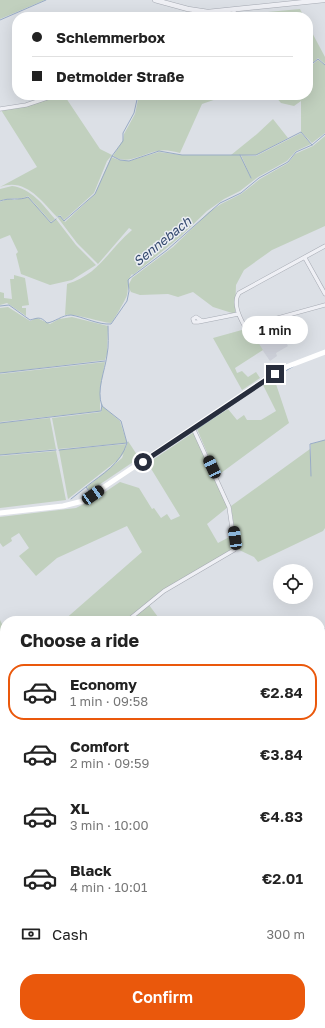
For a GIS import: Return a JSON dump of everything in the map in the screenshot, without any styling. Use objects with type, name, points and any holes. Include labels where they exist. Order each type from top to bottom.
[{"type":"main road","points":[[0,513],[63,506],[83,501],[264,380],[296,363],[325,352]]},
{"type":"street","points":[[155,0],[197,11],[234,10],[324,0]]},
{"type":"street","points":[[0,109],[26,105],[41,100]]},
{"type":"street","points":[[325,246],[239,293],[237,300],[238,314],[245,327],[325,305]]},
{"type":"street","points":[[304,258],[325,294]]},
{"type":"street","points":[[202,321],[238,314]]},
{"type":"street","points":[[133,616],[161,593],[196,574],[235,548],[229,507],[193,428]]},
{"type":"shaded area","points":[[274,321],[288,346],[276,353],[277,356],[270,361],[257,342],[269,338],[261,325]]},
{"type":"green space","points":[[0,0],[45,0],[17,12],[12,12],[12,14],[0,19]]},
{"type":"green space","points":[[300,9],[302,12],[268,12]]},
{"type":"green space","points":[[313,34],[325,57],[325,64],[318,58],[313,62]]},
{"type":"green space","points":[[318,60],[325,65],[325,133],[312,143],[301,132],[301,101],[294,106],[281,103],[278,100],[313,100],[313,64]]},
{"type":"green space","points":[[45,100],[67,100],[100,149],[112,155],[107,161],[94,193],[64,220],[60,215],[57,217],[39,198],[25,188],[17,185],[0,187],[37,167],[1,110],[28,106]]},
{"type":"green space","points":[[138,100],[214,100],[202,104],[180,153],[169,150],[160,150],[136,158],[124,160],[119,159],[113,156],[123,140],[124,134],[135,114]]},
{"type":"green space","points":[[273,119],[288,138],[256,155],[231,155],[257,134]]},
{"type":"green space","points":[[301,133],[311,144],[296,151],[287,161],[258,177],[240,191],[224,199],[207,211],[180,237],[133,275],[132,274],[128,282],[128,292],[126,297],[111,323],[75,315],[65,315],[67,284],[78,280],[96,268],[132,230],[129,228],[98,264],[77,243],[58,218],[60,216],[65,222],[95,194],[111,157],[129,161],[159,152],[182,155],[240,155],[251,178],[241,155],[256,156]]},
{"type":"green space","points":[[325,136],[325,226],[272,250],[244,270],[236,285],[235,313],[213,307],[193,292],[178,297],[168,294],[140,295],[131,292],[128,286],[132,278],[173,247],[209,212],[241,194],[260,179],[288,163],[295,154],[313,146]]},
{"type":"green space","points":[[12,186],[19,187],[31,194],[42,203],[55,219],[51,222],[28,196],[0,201],[0,189]]},
{"type":"green space","points":[[28,197],[51,223],[56,219],[76,245],[96,265],[72,280],[50,285],[21,274],[16,254],[18,252],[10,235],[0,239],[0,202],[9,198],[14,200]]},
{"type":"green space","points":[[14,275],[25,278],[29,305],[22,306],[22,308],[26,308],[26,316],[7,303],[0,305],[0,292],[4,293],[4,298],[12,299],[10,279],[14,279]]},
{"type":"green space","points":[[8,307],[30,321],[37,318],[50,324],[59,319],[72,317],[108,326],[107,354],[105,360],[0,373],[0,308]]},
{"type":"green space","points":[[249,328],[263,350],[235,368],[237,373],[242,371],[248,377],[256,372],[260,378],[242,390],[213,338]]},
{"type":"green space","points":[[105,362],[100,389],[100,411],[0,422],[0,374]]},
{"type":"green space","points":[[274,378],[289,423],[217,476],[197,429],[228,409],[237,420],[244,415],[247,420],[261,420],[276,411],[263,385]]},
{"type":"green space","points":[[102,406],[120,421],[127,443],[58,449],[52,418],[101,412]]},
{"type":"green space","points":[[50,418],[56,449],[0,455],[0,423]]},
{"type":"green space","points":[[194,432],[228,507],[207,524],[218,543],[233,535],[232,550],[165,589],[131,616],[69,616],[142,552],[127,526],[57,558],[36,576],[19,556],[29,548],[19,533],[11,538],[12,541],[3,547],[0,543],[0,517],[76,508],[96,498],[120,482],[139,488],[152,509],[154,508],[161,518],[167,514],[171,520],[180,516],[150,467],[154,459]]},
{"type":"green space","points":[[325,440],[325,528],[323,531],[258,562],[254,557],[237,549],[231,506],[310,449],[311,476],[311,444]]},
{"type":"green space","points":[[128,441],[139,458],[90,491],[87,487],[122,458]]},
{"type":"green space","points":[[126,444],[124,453],[118,460],[68,499],[59,450]]},
{"type":"green space","points":[[56,451],[66,500],[0,508],[0,456]]},
{"type":"green space","points":[[149,605],[157,616],[135,616]]},
{"type":"waterway","points":[[18,12],[46,0]]},
{"type":"waterway","points":[[0,20],[12,15]]},
{"type":"waterway","points":[[313,63],[318,59],[325,65]]},
{"type":"waterway","points":[[137,100],[134,113],[123,133],[123,141],[112,156],[120,160],[129,161],[159,151],[182,155],[256,155],[301,132],[312,145]]},
{"type":"waterway","name":"Sennebach","points":[[0,306],[9,305],[30,320],[39,318],[43,319],[47,323],[71,315],[101,323],[111,324],[127,301],[129,291],[128,280],[130,278],[167,250],[220,203],[241,193],[259,178],[288,162],[296,152],[312,145],[325,134]]},
{"type":"waterway","points":[[240,155],[251,178]]},
{"type":"waterway","points":[[58,217],[60,216],[64,221],[95,194],[112,156]]},
{"type":"waterway","points":[[0,201],[28,197],[51,223],[56,219]]},
{"type":"waterway","points":[[59,450],[127,443],[121,421],[102,406],[100,400],[100,387],[108,348],[108,326]]},
{"type":"waterway","points":[[0,373],[105,361]]},
{"type":"waterway","points":[[197,429],[263,384],[294,366]]},
{"type":"waterway","points":[[0,423],[101,411],[102,405]]},
{"type":"waterway","points":[[163,451],[192,432]]},
{"type":"waterway","points":[[311,476],[310,444],[325,440]]},
{"type":"waterway","points":[[89,491],[86,487],[116,463],[127,443]]},
{"type":"waterway","points":[[0,455],[56,450]]},
{"type":"waterway","points":[[71,499],[86,487]]},
{"type":"route","points":[[143,462],[275,374]]}]
